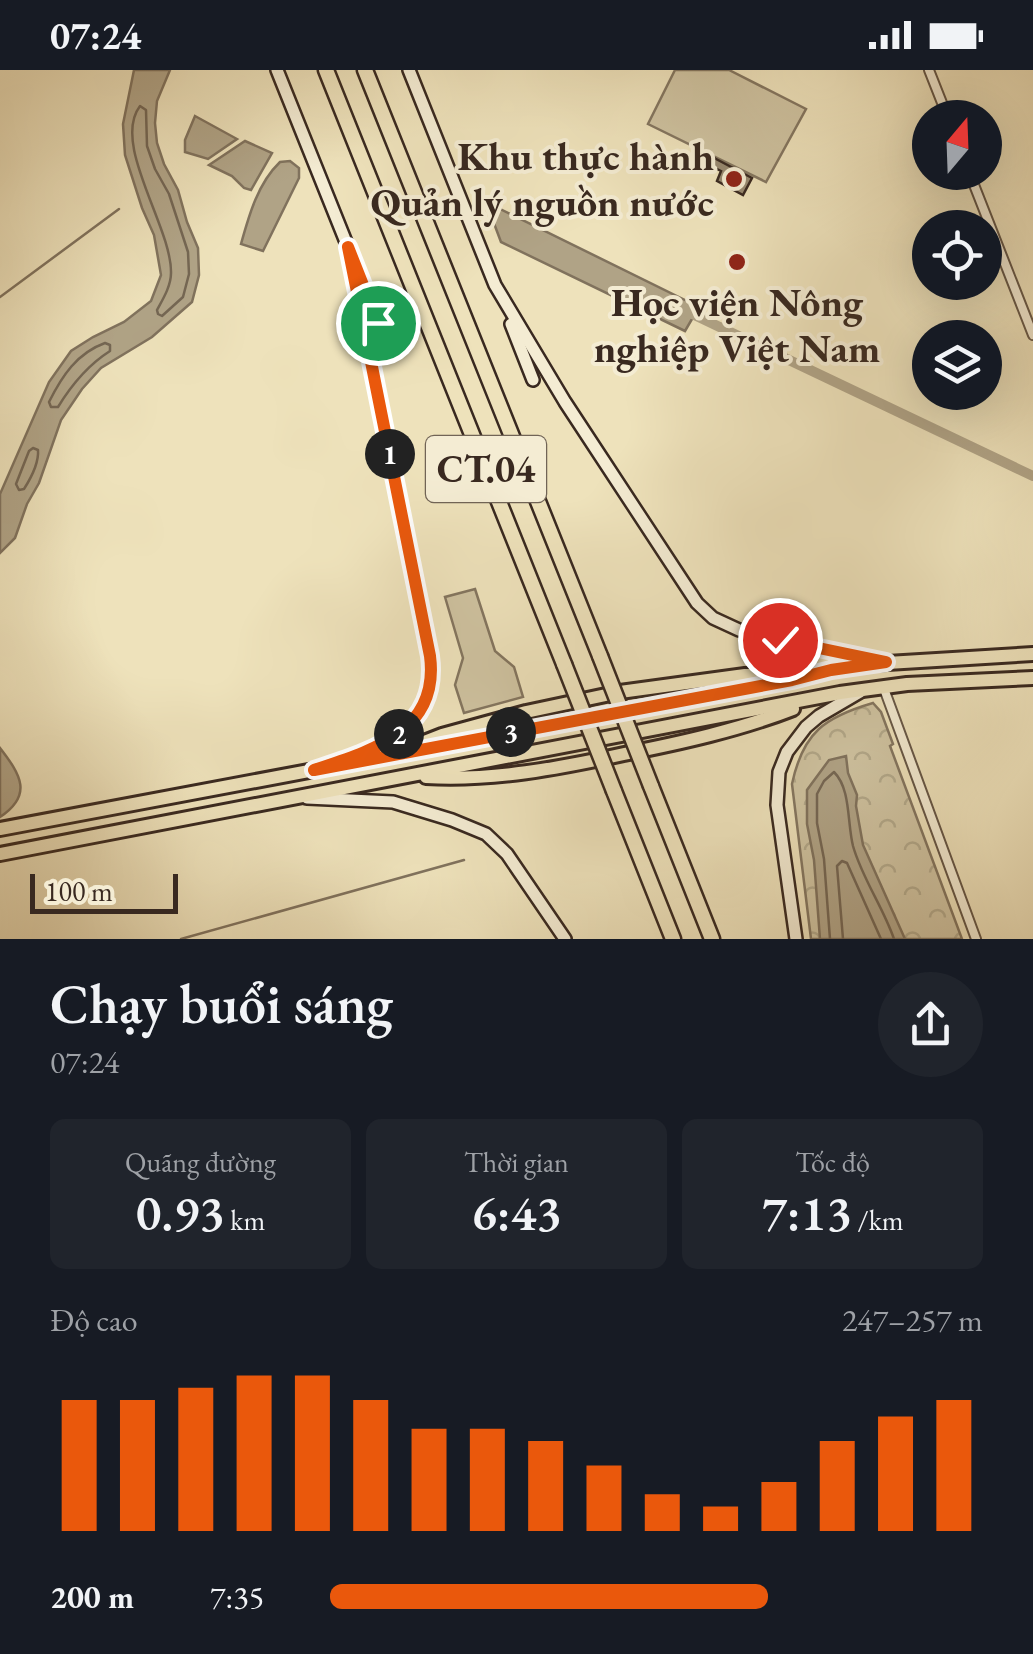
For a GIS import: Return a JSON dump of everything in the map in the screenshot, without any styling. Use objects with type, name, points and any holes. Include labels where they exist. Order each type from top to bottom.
[{"type":"highway","name":"CT.04","points":[[326,70],[673,939]]},
{"type":"highway","name":"CT.04","points":[[364,70],[712,939]]},
{"type":"main road","points":[[277,70],[378,323]]},
{"type":"main road","points":[[409,70],[534,380]]},
{"type":"main road","points":[[314,770],[362,754],[402,732],[424,704],[431,672],[348,247]]},
{"type":"main road","points":[[495,284],[565,402],[702,609],[739,630],[886,662]]},
{"type":"main road","points":[[0,830],[406,752],[442,735],[586,698],[720,676],[777,675],[792,680],[886,662],[1033,654]]},
{"type":"main road","points":[[0,854],[409,776],[452,778],[513,773],[591,761],[740,726],[789,711],[814,698],[867,688],[1033,678]]},
{"type":"main road","points":[[796,939],[777,805],[780,772],[787,752],[806,727],[867,688]]},
{"type":"main road","points":[[197,792],[202,815]]},
{"type":"main road","points":[[293,798],[393,802],[478,830],[502,847],[565,939]]},
{"type":"street","points":[[929,70],[941,100]]},
{"type":"street","points":[[976,190],[1033,336]]},
{"type":"street","points":[[883,686],[976,939]]},
{"type":"green space","points":[[675,70],[729,70],[806,109],[766,182],[648,124]]},
{"type":"green space","points":[[475,589],[495,651],[514,667],[523,697],[464,713],[455,685],[463,658],[445,597]]},
{"type":"green space","points":[[873,703],[881,712],[962,939],[811,939],[792,784],[803,751],[819,729],[842,714]]},
{"type":"water","points":[[134,70],[170,70],[157,101],[155,123],[164,164],[178,190],[198,248],[199,275],[192,302],[152,337],[101,368],[82,389],[61,420],[15,538],[0,553],[0,494],[49,382],[71,351],[124,322],[151,301],[161,275],[154,235],[125,155],[123,124]]},
{"type":"water","points":[[195,116],[237,139],[208,159],[185,152],[185,140]]},
{"type":"water","points":[[245,141],[272,153],[251,190],[209,165]]},
{"type":"water","points":[[290,161],[299,168],[299,178],[263,251],[241,244],[260,190],[280,162]]},
{"type":"water","points":[[486,202],[699,307],[685,331],[501,242]]},
{"type":"water","points":[[0,748],[18,776],[20,793],[0,817]]},
{"type":"water","points":[[846,756],[857,795],[863,845],[905,939],[820,939],[807,790],[829,760]]},
{"type":"building","name":"Khu thực hành Quản lý nguồn nước","points":[[699,150],[752,178],[743,195],[717,181],[721,171],[695,158]]},
{"type":"waterway","points":[[0,297],[119,209]]},
{"type":"waterway","points":[[686,311],[1033,476]]},
{"type":"waterway","points":[[181,939],[464,860]]},
{"type":"place","name":"Khu thực hành Quản lý nguồn nước","points":[[734,179]]},
{"type":"place","name":"Học viện Nông nghiệp Việt Nam","points":[[737,262]]},
{"type":"route","points":[[378,323],[348,247],[430,656],[430,680],[424,704],[402,732],[362,754],[314,770],[886,662],[780,640]]}]
